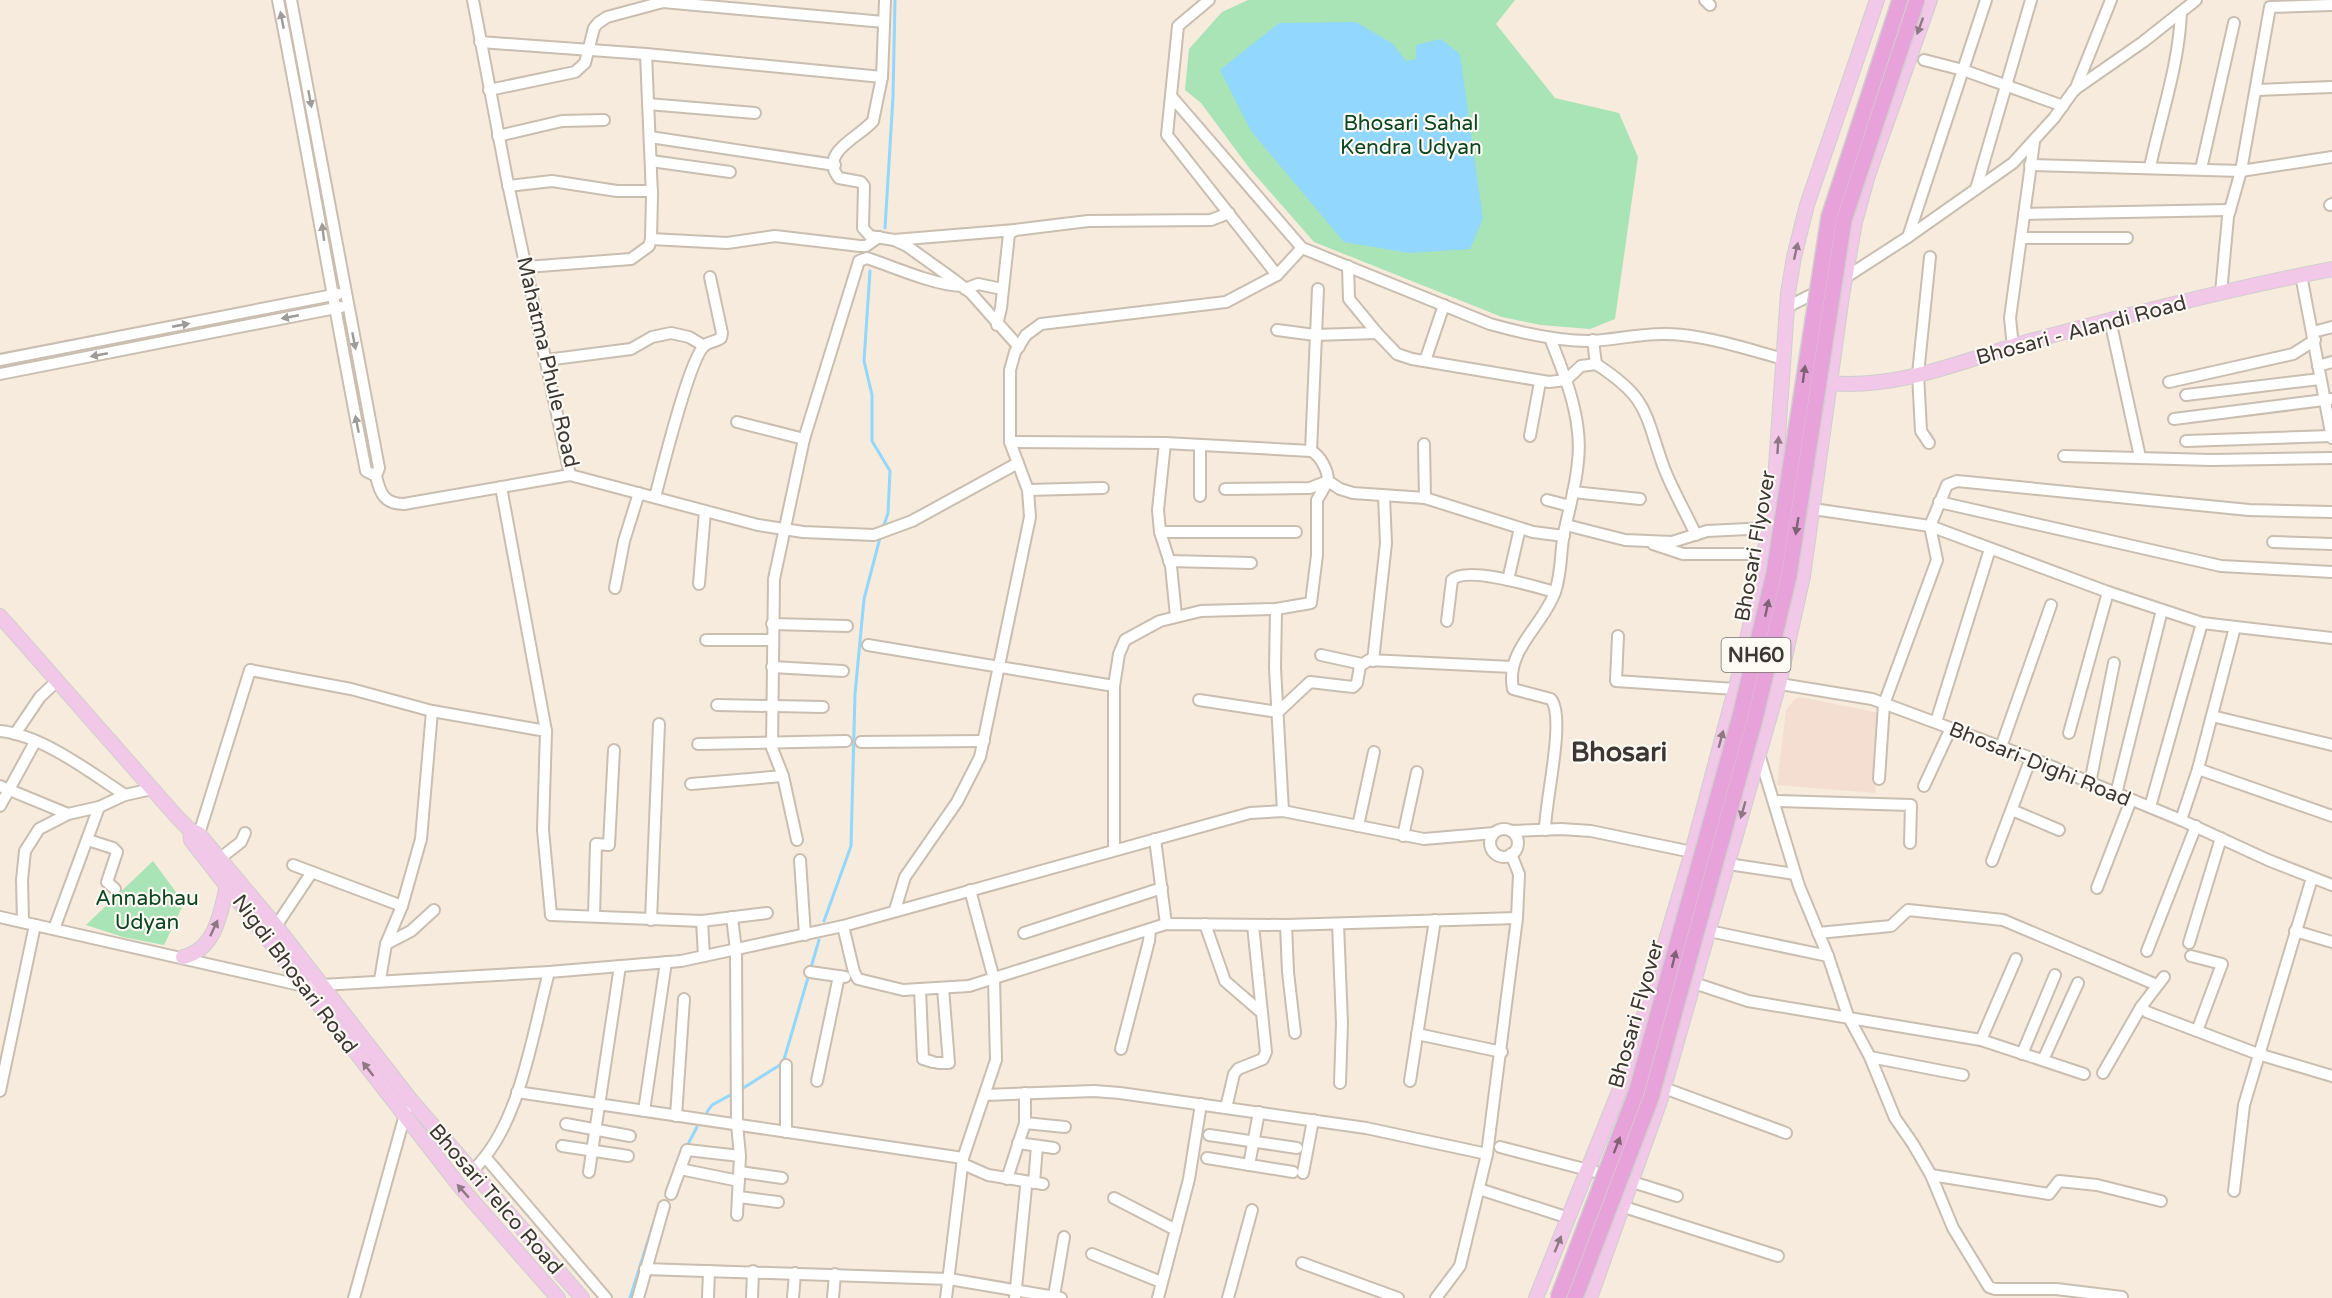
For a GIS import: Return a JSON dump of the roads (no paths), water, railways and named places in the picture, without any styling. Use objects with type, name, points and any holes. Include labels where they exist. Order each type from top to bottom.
[{"type":"highway","name":"Bhosari Flyover","points":[[1558,1298],[1640,1083],[1740,716],[1774,573],[1829,217],[1842,168],[1900,0]]},
{"type":"highway","name":"Bhosari Flyover","points":[[1575,1298],[1651,1098],[1755,719],[1789,576],[1844,220],[1917,0]]},
{"type":"main road","points":[[1536,1298],[1628,1069],[1692,852],[1737,682],[1764,554],[1775,480],[1787,307],[1794,257],[1807,205],[1877,0]]},
{"type":"main road","points":[[1590,1298],[1624,1207],[1664,1088],[1779,684],[1806,554],[1855,222],[1868,175],[1930,0]]},
{"type":"main road","points":[[1864,38],[1911,53]]},
{"type":"main road","name":"Bhosari - Alandi Road","points":[[1830,384],[1870,385],[1918,374],[2110,320],[2332,269]]},
{"type":"main road","name":"Nigdi Bhosari Road","points":[[0,616],[215,862],[276,926],[410,1100]]},
{"type":"main road","name":"Nigdi Bhosari Road","points":[[215,862],[227,885],[404,1116]]},
{"type":"main road","points":[[183,957],[199,952],[211,936],[221,913],[227,885]]},
{"type":"main road","name":"Bhosari Telco Road","points":[[410,1100],[582,1298]]},
{"type":"main road","name":"Bhosari Telco Road","points":[[404,1116],[458,1185],[558,1298]]},
{"type":"street","points":[[278,0],[321,217],[334,309],[366,471],[376,476]]},
{"type":"street","points":[[291,0],[380,468],[376,476],[380,493],[394,504],[570,475]]},
{"type":"street","name":"Mahatma Phule Road","points":[[472,0],[508,186],[570,475],[783,529],[874,535],[893,529],[1017,463]]},
{"type":"street","points":[[885,0],[882,77],[873,121],[841,145],[835,165],[839,178],[861,182],[864,186],[863,228],[870,236],[894,240],[1015,230],[1088,221],[1211,220],[1229,213]]},
{"type":"street","points":[[1209,0],[1178,26],[1167,135],[1277,274]]},
{"type":"street","points":[[1908,237],[1986,0]]},
{"type":"street","points":[[1976,189],[2031,0]]},
{"type":"street","points":[[1787,307],[1845,278],[2013,163],[2063,106],[2074,90],[2111,0]]},
{"type":"street","points":[[2074,90],[2143,42],[2196,0]]},
{"type":"street","points":[[489,90],[575,72],[585,63],[594,28],[607,17],[663,1],[884,22]]},
{"type":"street","points":[[2221,293],[2222,264],[2230,210],[2241,171],[2257,90],[2270,7],[2332,5]]},
{"type":"street","points":[[2150,166],[2174,72],[2180,40],[2181,12]]},
{"type":"street","points":[[2201,169],[2234,23]]},
{"type":"street","points":[[286,42],[299,39]]},
{"type":"street","points":[[480,42],[587,48],[882,77]]},
{"type":"street","points":[[526,267],[631,259],[642,253],[651,239],[652,191],[646,54]]},
{"type":"street","points":[[1924,60],[1963,70],[2063,106]]},
{"type":"street","points":[[2257,90],[2332,87]]},
{"type":"street","points":[[1171,96],[1302,248],[1490,324],[1550,338],[1593,340],[1641,334],[1670,334],[1724,343],[1784,359]]},
{"type":"street","points":[[648,104],[755,114]]},
{"type":"street","points":[[498,136],[562,121],[604,120]]},
{"type":"street","points":[[650,137],[835,165]]},
{"type":"street","points":[[2013,346],[2010,318],[2034,140]]},
{"type":"street","points":[[2030,165],[2150,166],[2241,171],[2332,157]]},
{"type":"street","points":[[651,161],[730,172]]},
{"type":"street","points":[[508,186],[552,181],[617,191],[652,191]]},
{"type":"street","points":[[2024,214],[2230,210]]},
{"type":"street","points":[[997,325],[1009,234],[1015,230]]},
{"type":"street","points":[[651,239],[727,243],[775,236],[866,246],[879,237]]},
{"type":"street","points":[[2021,238],[2127,238]]},
{"type":"street","points":[[894,240],[963,287],[1019,346]]},
{"type":"street","points":[[895,910],[904,877],[945,821],[972,777],[984,741],[1030,517],[1028,490],[1010,442],[1010,370],[1019,346],[1026,335],[1041,324],[1226,302],[1277,274],[1302,248]]},
{"type":"street","points":[[1929,443],[1921,431],[1918,374],[1930,256]]},
{"type":"street","points":[[797,840],[783,776],[772,742],[774,579],[804,439],[859,261],[867,258],[921,275],[935,283],[963,287],[978,284],[1002,289]]},
{"type":"street","points":[[1348,266],[1349,299],[1397,354],[1540,382],[1566,380],[1581,366],[1596,364],[1633,392],[1644,407],[1664,469],[1696,535]]},
{"type":"street","points":[[2186,441],[2332,437],[2327,400],[2320,379],[2314,336],[2301,275]]},
{"type":"street","points":[[655,497],[687,385],[704,346],[719,341],[722,333],[710,276]]},
{"type":"street","points":[[1311,451],[1318,289]]},
{"type":"street","points":[[0,360],[345,293]]},
{"type":"street","points":[[1425,361],[1444,305]]},
{"type":"street","points":[[0,374],[348,306]]},
{"type":"street","points":[[2110,320],[2140,457]]},
{"type":"street","points":[[2169,382],[2293,354],[2314,336],[2332,327]]},
{"type":"street","points":[[1277,330],[1315,335],[1377,333]]},
{"type":"street","points":[[546,360],[631,349],[652,337],[671,333],[689,336],[704,346]]},
{"type":"street","points":[[1545,830],[1545,809],[1555,745],[1557,712],[1551,699],[1516,692],[1513,689],[1512,667],[1519,649],[1545,613],[1555,592],[1573,492],[1579,442],[1566,380],[1550,338]]},
{"type":"street","points":[[1593,340],[1596,364]]},
{"type":"street","points":[[2319,366],[2332,362]]},
{"type":"street","points":[[2186,394],[2320,379]]},
{"type":"street","points":[[1530,436],[1540,382]]},
{"type":"street","points":[[2174,419],[2327,400]]},
{"type":"street","points":[[737,422],[804,439]]},
{"type":"street","points":[[1010,442],[1165,443],[1311,451],[1328,474],[1328,481],[1317,500],[1317,555],[1311,603],[1276,609],[1201,611],[1160,621],[1125,640],[1119,654],[1114,686],[1114,850]]},
{"type":"street","points":[[1165,443],[1158,510],[1160,532],[1169,561],[1176,616]]},
{"type":"street","points":[[1424,444],[1425,498]]},
{"type":"street","points":[[1200,445],[1200,496]]},
{"type":"street","points":[[2064,456],[2211,460],[2332,458]]},
{"type":"street","points":[[1226,489],[1310,488],[1328,481]]},
{"type":"street","points":[[1328,481],[1353,494],[1425,498],[1520,528],[1565,530],[1625,540],[1672,542],[1726,529],[1768,528]]},
{"type":"street","points":[[1879,779],[1884,704],[1937,560],[1930,526],[1947,485],[1957,481],[2249,510],[2332,512]]},
{"type":"street","points":[[501,487],[546,731],[543,830],[551,915],[702,921],[767,913]]},
{"type":"street","points":[[1028,490],[1103,488]]},
{"type":"street","points":[[1573,492],[1640,499]]},
{"type":"street","points":[[615,588],[624,541],[639,493]]},
{"type":"street","points":[[1374,661],[1386,543],[1384,496]]},
{"type":"street","points":[[1547,500],[1570,506]]},
{"type":"street","points":[[1939,502],[2221,566],[2332,572]]},
{"type":"street","points":[[1813,509],[1930,526],[2108,592],[2202,622],[2332,638]]},
{"type":"street","points":[[699,584],[705,511]]},
{"type":"street","points":[[1508,579],[1520,528]]},
{"type":"street","points":[[1160,532],[1296,532]]},
{"type":"street","points":[[1650,541],[1657,547],[1683,554],[1806,554]]},
{"type":"street","points":[[2273,542],[2332,544]]},
{"type":"street","points":[[1936,722],[1990,549]]},
{"type":"street","points":[[1169,561],[1251,563]]},
{"type":"street","points":[[1447,621],[1451,586],[1455,576],[1508,579],[1555,592]]},
{"type":"street","points":[[2069,733],[2108,592]]},
{"type":"street","points":[[2001,747],[2051,604]]},
{"type":"street","points":[[1276,609],[1283,811]]},
{"type":"street","points":[[2116,794],[2162,610]]},
{"type":"street","points":[[2150,807],[2202,622]]},
{"type":"street","points":[[772,624],[848,626]]},
{"type":"street","points":[[2181,820],[2198,769],[2235,627]]},
{"type":"street","name":"Bhosari-Dighi Road","points":[[1618,636],[1616,681],[1779,684],[1872,699],[2031,758],[2332,885]]},
{"type":"street","points":[[706,639],[772,640]]},
{"type":"street","points":[[868,645],[1114,686]]},
{"type":"street","points":[[1320,655],[1362,664],[1374,661],[1512,667]]},
{"type":"street","points":[[2090,783],[2114,663]]},
{"type":"street","points":[[1278,712],[1310,682],[1353,687],[1357,683],[1362,664]]},
{"type":"street","points":[[772,667],[843,671]]},
{"type":"street","points":[[193,835],[250,670],[351,689],[432,711],[546,731]]},
{"type":"street","points":[[15,734],[40,697],[57,681]]},
{"type":"street","points":[[1198,699],[1278,712]]},
{"type":"street","points":[[717,705],[823,707]]},
{"type":"street","points":[[380,980],[386,944],[402,906],[421,839],[432,711]]},
{"type":"street","points":[[2212,716],[2332,746]]},
{"type":"street","points":[[651,920],[659,724]]},
{"type":"street","points":[[1924,786],[1951,728]]},
{"type":"street","points":[[0,731],[35,742],[77,764],[125,795]]},
{"type":"street","points":[[698,744],[846,741]]},
{"type":"street","points":[[861,742],[984,741]]},
{"type":"street","points":[[0,806],[5,788],[35,742]]},
{"type":"street","points":[[594,916],[596,844],[609,845],[614,750]]},
{"type":"street","points":[[1358,826],[1374,752]]},
{"type":"street","points":[[1759,754],[1775,801],[1795,874],[1828,956],[1848,1016],[1870,1057],[1895,1118],[1931,1175],[1953,1228],[1989,1287],[1995,1290],[2056,1289],[2122,1297]]},
{"type":"street","points":[[1992,861],[2031,758]]},
{"type":"street","points":[[2198,769],[2332,816]]},
{"type":"street","points":[[1403,836],[1417,772]]},
{"type":"street","points":[[691,784],[783,776]]},
{"type":"street","points":[[5,788],[68,814]]},
{"type":"street","points":[[23,922],[22,880],[26,850],[39,829],[68,814],[99,807],[125,795],[152,789]]},
{"type":"street","points":[[2097,888],[2131,800]]},
{"type":"street","points":[[1775,801],[1911,805],[1910,843]]},
{"type":"street","points":[[54,929],[99,807]]},
{"type":"street","points":[[2012,810],[2059,830]]},
{"type":"street","points":[[0,917],[303,986],[549,972],[666,962],[704,956],[843,926],[1250,813],[1283,811],[1403,836],[1441,840],[1494,833],[1503,829],[1511,831],[1591,831],[1692,852],[1728,864],[1795,874]]},
{"type":"street","points":[[2147,951],[2196,826]]},
{"type":"street","points":[[1494,833],[1490,844],[1493,851],[1503,856],[1511,854],[1518,843],[1511,831]]},
{"type":"street","points":[[215,862],[241,842],[245,833]]},
{"type":"street","points":[[2189,943],[2221,838]]},
{"type":"street","points":[[1155,839],[1167,924]]},
{"type":"street","points":[[88,840],[113,848],[117,852],[107,882],[115,889]]},
{"type":"street","points":[[1436,1298],[1453,1280],[1460,1266],[1487,1154],[1502,1052],[1517,918],[1519,874],[1511,854]]},
{"type":"street","points":[[800,860],[805,935]]},
{"type":"street","points":[[293,864],[402,906]]},
{"type":"street","points":[[276,926],[312,872]]},
{"type":"street","points":[[2234,1191],[2244,1105],[2312,878]]},
{"type":"street","points":[[1024,933],[1162,888]]},
{"type":"street","points":[[946,1298],[963,1161],[996,1060],[994,979],[970,890]]},
{"type":"street","points":[[386,944],[411,931],[434,910]]},
{"type":"street","points":[[1818,933],[1891,926],[1908,910],[1992,917],[2160,981],[2141,1007],[2103,1073]]},
{"type":"street","points":[[732,917],[736,950],[739,1085],[737,1125],[740,1177],[737,1215]]},
{"type":"street","points":[[810,972],[858,979],[903,990],[943,988],[969,986],[994,979],[1167,924],[1286,925],[1517,918]]},
{"type":"street","points":[[1410,1081],[1435,920]]},
{"type":"street","points":[[702,921],[704,956]]},
{"type":"street","points":[[1205,924],[1225,981],[1262,1013]]},
{"type":"street","points":[[1338,924],[1342,1023],[1340,1083]]},
{"type":"street","points":[[0,1091],[35,925]]},
{"type":"street","points":[[1226,1108],[1234,1074],[1238,1069],[1263,1059],[1266,1052],[1253,925]]},
{"type":"street","points":[[1286,925],[1288,972],[1295,1034]]},
{"type":"street","points":[[843,926],[854,972],[858,979]]},
{"type":"street","points":[[1121,1049],[1149,941],[1149,929]]},
{"type":"street","points":[[1708,932],[1828,956]]},
{"type":"street","points":[[2295,932],[2332,942]]},
{"type":"street","points":[[2191,956],[2222,964],[2197,1031]]},
{"type":"street","points":[[1981,1040],[2016,959]]},
{"type":"street","points":[[644,1111],[666,962]]},
{"type":"street","points":[[589,1172],[620,966]]},
{"type":"street","points":[[471,1172],[486,1158],[517,1092],[549,972]]},
{"type":"street","points":[[2022,1054],[2055,975]]},
{"type":"street","points":[[817,1081],[839,976]]},
{"type":"street","points":[[1694,982],[1748,1001],[1981,1040],[2084,1074]]},
{"type":"street","points":[[2043,1060],[2078,983]]},
{"type":"street","points":[[920,989],[923,1059],[949,1063],[943,988]]},
{"type":"street","points":[[676,1116],[684,999]]},
{"type":"street","points":[[2141,1007],[2258,1054],[2332,1076]]},
{"type":"street","points":[[1417,1035],[1502,1052]]},
{"type":"street","points":[[1870,1057],[1962,1075]]},
{"type":"street","points":[[786,1065],[786,1132]]},
{"type":"street","points":[[1664,1088],[1786,1133]]},
{"type":"street","points":[[985,1095],[1094,1091],[1366,1128],[1487,1154]]},
{"type":"street","points":[[517,1092],[963,1161],[988,1175],[1034,1185]]},
{"type":"street","points":[[1007,1179],[1025,1123],[1025,1094]]},
{"type":"street","points":[[354,1298],[410,1100]]},
{"type":"street","points":[[1158,1298],[1189,1179],[1201,1104]]},
{"type":"street","points":[[1249,1165],[1259,1112]]},
{"type":"street","points":[[1207,1158],[1298,1172],[1313,1120]]},
{"type":"street","points":[[1025,1123],[1065,1127]]},
{"type":"street","points":[[566,1125],[630,1136]]},
{"type":"street","points":[[1209,1135],[1297,1148]]},
{"type":"street","points":[[1018,1143],[1054,1148]]},
{"type":"street","points":[[562,1146],[628,1156]]},
{"type":"street","points":[[1016,1294],[1034,1185],[1037,1146]]},
{"type":"street","points":[[1500,1147],[1632,1181],[1677,1196]]},
{"type":"street","points":[[671,1194],[687,1150],[740,1156]]},
{"type":"street","points":[[486,1158],[606,1298]]},
{"type":"street","points":[[680,1170],[740,1177],[782,1178]]},
{"type":"street","points":[[1931,1175],[2049,1194],[2060,1181],[2097,1185],[2161,1201]]},
{"type":"street","points":[[1479,1189],[1569,1218]]},
{"type":"street","points":[[739,1197],[778,1202]]},
{"type":"street","points":[[1114,1197],[1176,1230]]},
{"type":"street","points":[[638,1298],[664,1206]]},
{"type":"street","points":[[1624,1207],[1778,1256]]},
{"type":"street","points":[[1228,1298],[1252,1210]]},
{"type":"street","points":[[645,1269],[949,1279],[1016,1294],[1058,1297],[1064,1237]]},
{"type":"street","points":[[1092,1254],[1161,1282]]},
{"type":"street","points":[[1302,1263],[1398,1298]]},
{"type":"street","points":[[708,1298],[709,1270]]},
{"type":"street","points":[[752,1298],[753,1271]]},
{"type":"street","points":[[793,1298],[795,1273]]},
{"type":"street","points":[[834,1298],[835,1275]]},
{"type":"water","points":[[1356,22],[1393,44],[1406,61],[1416,59],[1416,45],[1441,39],[1460,54],[1483,219],[1470,249],[1409,253],[1344,242],[1251,131],[1220,70],[1279,23]]},
{"type":"waterway","points":[[885,228],[893,97],[895,0]]},
{"type":"waterway","points":[[870,271],[864,361],[872,395],[872,441],[890,471],[888,513],[883,528]]},
{"type":"waterway","points":[[824,921],[851,846],[855,694],[864,599],[881,534]]},
{"type":"waterway","points":[[740,1090],[783,1063],[819,940]]},
{"type":"waterway","points":[[707,1112],[712,1105],[734,1093]]},
{"type":"waterway","points":[[686,1148],[697,1127]]},
{"type":"waterway","points":[[630,1298],[653,1225]]},
{"type":"district","name":"Bhosari","points":[[1619,752]]},
{"type":"park label","name":"Bhosari Sahal Kendra Udyan","points":[[1411,135]]},
{"type":"park label","name":"Annabhau Udyan","points":[[147,910]]}]
